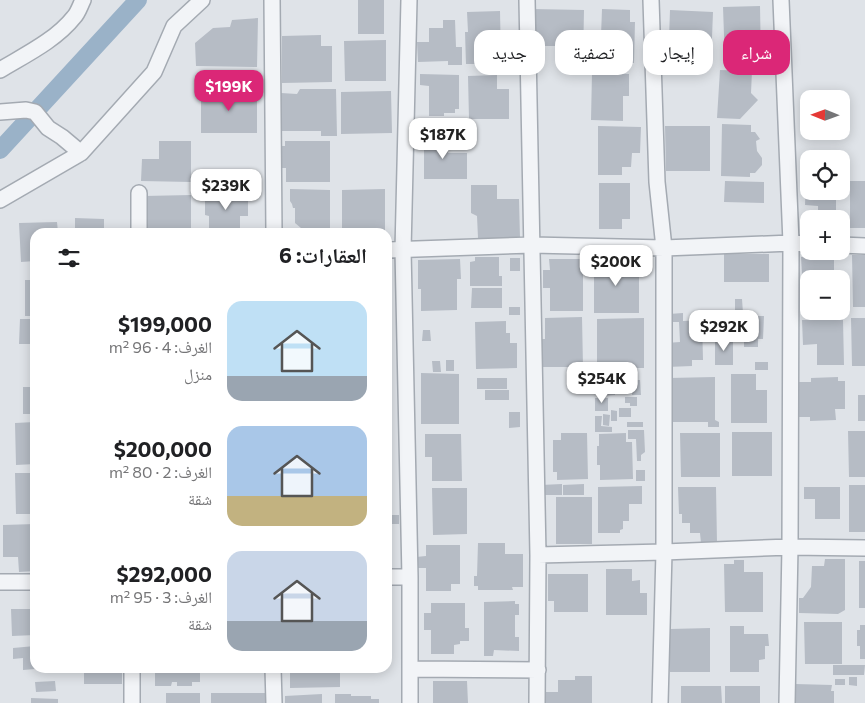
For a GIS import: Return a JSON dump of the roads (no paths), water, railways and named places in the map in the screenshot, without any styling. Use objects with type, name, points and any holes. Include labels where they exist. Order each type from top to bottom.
[{"type":"street","points":[[0,70],[60,32],[75,16],[83,0]]},
{"type":"street","points":[[0,200],[81,153],[154,72],[174,26],[202,0]]},
{"type":"street","points":[[272,0],[274,228]]},
{"type":"street","points":[[409,0],[403,250],[410,577],[410,703]]},
{"type":"street","points":[[527,0],[538,555],[537,703]]},
{"type":"street","points":[[651,0],[657,182],[664,248],[664,552],[660,703]]},
{"type":"street","points":[[781,0],[791,243],[790,547],[787,703]]},
{"type":"street","points":[[0,112],[26,110],[35,112],[48,128],[81,153]]},
{"type":"street","points":[[139,193],[139,228]]},
{"type":"street","points":[[392,250],[532,245],[664,248],[800,244]]},
{"type":"street","points":[[850,245],[865,246]]},
{"type":"street","points":[[538,555],[790,547],[865,548]]},
{"type":"street","points":[[392,577],[410,577]]},
{"type":"street","points":[[0,582],[30,582]]},
{"type":"street","points":[[410,669],[538,670]]},
{"type":"street","points":[[132,673],[132,703]]},
{"type":"street","points":[[273,673],[274,703]]},
{"type":"waterway","points":[[0,150],[138,0]]}]
